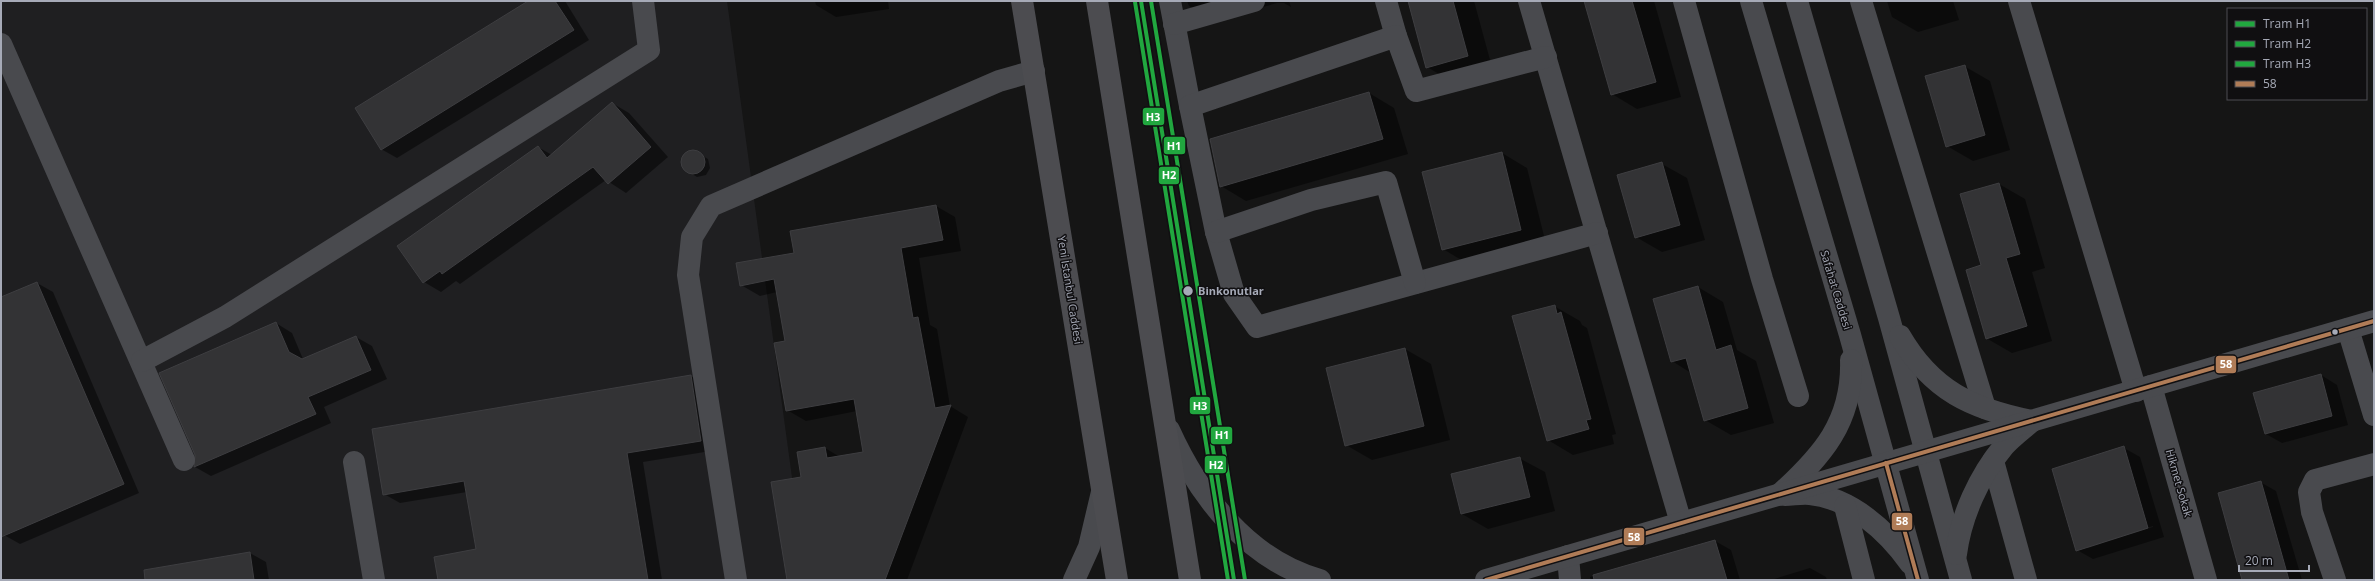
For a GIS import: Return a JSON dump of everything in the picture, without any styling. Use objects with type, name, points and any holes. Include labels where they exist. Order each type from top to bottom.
[{"type":"highway","name":"Yeni İstanbul Caddesi","points":[[1022,1],[1117,580]]},
{"type":"highway","points":[[1097,1],[1166,422],[1190,580]]},
{"type":"street","points":[[142,361],[225,317],[649,50],[643,1]]},
{"type":"street","points":[[1170,1],[1216,232],[1234,294],[1257,327],[1597,233]]},
{"type":"street","points":[[1174,24],[1254,1]]},
{"type":"street","points":[[1386,1],[1396,36],[1416,91],[1546,57]]},
{"type":"street","points":[[1529,1],[1681,523]]},
{"type":"street","points":[[1684,1],[1762,279],[1798,396]]},
{"type":"street","name":"Safahat Caddesi","points":[[1751,1],[1850,335],[1916,575]]},
{"type":"street","points":[[1797,1],[1889,318],[1958,570]]},
{"type":"street","points":[[1861,1],[1985,408]]},
{"type":"street","name":"Hikmet Sokak","points":[[2019,1],[2206,580]]},
{"type":"street","points":[[1190,106],[1396,36]]},
{"type":"street","points":[[1,44],[142,361],[184,460]]},
{"type":"street","points":[[736,580],[688,275],[692,237],[711,206],[999,80],[1034,71]]},
{"type":"street","points":[[1216,232],[1311,200],[1386,182],[1415,283]]},
{"type":"street","points":[[1889,318],[1909,352],[1941,386],[1985,408],[2032,421]]},
{"type":"street","points":[[1486,580],[2374,321]]},
{"type":"street","points":[[2348,329],[2374,415]]},
{"type":"street","points":[[1779,495],[1818,456],[1841,420],[1849,398],[1851,376],[1850,335]]},
{"type":"street","points":[[1958,570],[1959,532],[1966,513],[1993,461],[2005,445],[2032,421]]},
{"type":"street","points":[[1166,422],[1197,484],[1237,530],[1265,554],[1287,569],[1320,580]]},
{"type":"street","points":[[1993,461],[2026,580]]},
{"type":"street","points":[[354,462],[374,580]]},
{"type":"street","points":[[2335,580],[2312,512],[2309,492],[2315,480],[2374,464]]},
{"type":"street","points":[[1074,580],[1089,547],[1102,489]]},
{"type":"street","points":[[1779,495],[1810,494],[1845,506],[1865,517],[1897,546],[1916,575]]},
{"type":"street","points":[[1845,506],[1864,580]]},
{"type":"street","points":[[1568,556],[1570,580]]},
{"type":"shaded area","points":[[1,1],[727,1],[806,580],[1,580]]},
{"type":"building","points":[[528,1],[555,1],[574,30],[381,150],[355,108]]},
{"type":"building","points":[[1408,1],[1453,1],[1468,56],[1426,68]]},
{"type":"building","points":[[1584,1],[1632,1],[1656,82],[1611,95]]},
{"type":"building","points":[[1965,65],[1985,135],[1946,147],[1925,76]]},
{"type":"building","points":[[1369,92],[1383,139],[1220,187],[1210,139]]},
{"type":"building","points":[[612,102],[651,147],[608,184],[593,167],[442,274],[440,271],[423,283],[397,246],[538,146],[547,158]]},
{"type":"building","points":[[693,150],[702,153],[705,162],[702,171],[693,174],[684,171],[681,162],[684,153]]},
{"type":"building","points":[[1502,152],[1521,230],[1442,250],[1422,172]]},
{"type":"building","points":[[1662,162],[1680,225],[1635,238],[1617,175]]},
{"type":"building","points":[[1999,183],[2020,254],[2006,258],[2027,326],[1986,339],[1966,270],[1981,265],[1960,194]]},
{"type":"building","points":[[936,205],[943,240],[901,248],[913,318],[918,317],[935,408],[951,405],[885,580],[787,580],[771,482],[801,477],[797,452],[825,447],[827,458],[863,452],[854,399],[786,411],[774,343],[785,341],[774,279],[740,286],[736,263],[794,253],[790,231]]},
{"type":"building","points":[[37,282],[124,484],[1,537],[1,297]]},
{"type":"building","points":[[1698,286],[1716,350],[1731,345],[1748,408],[1704,421],[1686,358],[1671,362],[1653,299]]},
{"type":"building","points":[[1555,305],[1557,314],[1561,312],[1591,419],[1586,420],[1589,429],[1547,441],[1512,316]]},
{"type":"building","points":[[276,322],[289,352],[302,359],[356,336],[371,370],[308,397],[316,414],[194,467],[195,455],[159,373]]},
{"type":"building","points":[[1405,348],[1424,426],[1345,446],[1326,368]]},
{"type":"building","points":[[2321,374],[2332,416],[2265,434],[2253,393]]},
{"type":"building","points":[[691,375],[701,441],[627,453],[648,580],[438,580],[434,557],[476,549],[464,481],[383,495],[372,429]]},
{"type":"building","points":[[2124,446],[2148,528],[2076,551],[2052,469]]},
{"type":"building","points":[[1520,457],[1530,497],[1461,514],[1451,474]]},
{"type":"building","points":[[2261,481],[2289,580],[2242,580],[2218,493]]},
{"type":"building","points":[[1715,540],[1727,580],[1594,580],[1593,575]]},
{"type":"building","points":[[250,552],[254,580],[145,580],[144,570]]},
{"type":"tram line","name":"H2","points":[[1141,1],[1234,580]]},
{"type":"tram line","name":"H1","points":[[1151,1],[1245,580]]},
{"type":"tram line","name":"H3","points":[[1135,2],[1228,580]]},
{"type":"transit line","name":"58","points":[[1486,580],[2374,321]]},
{"type":"transit line","name":"58","points":[[1886,463],[1918,580]]},
{"type":"place","name":"Binkonutlar","points":[[1188,291]]}]
